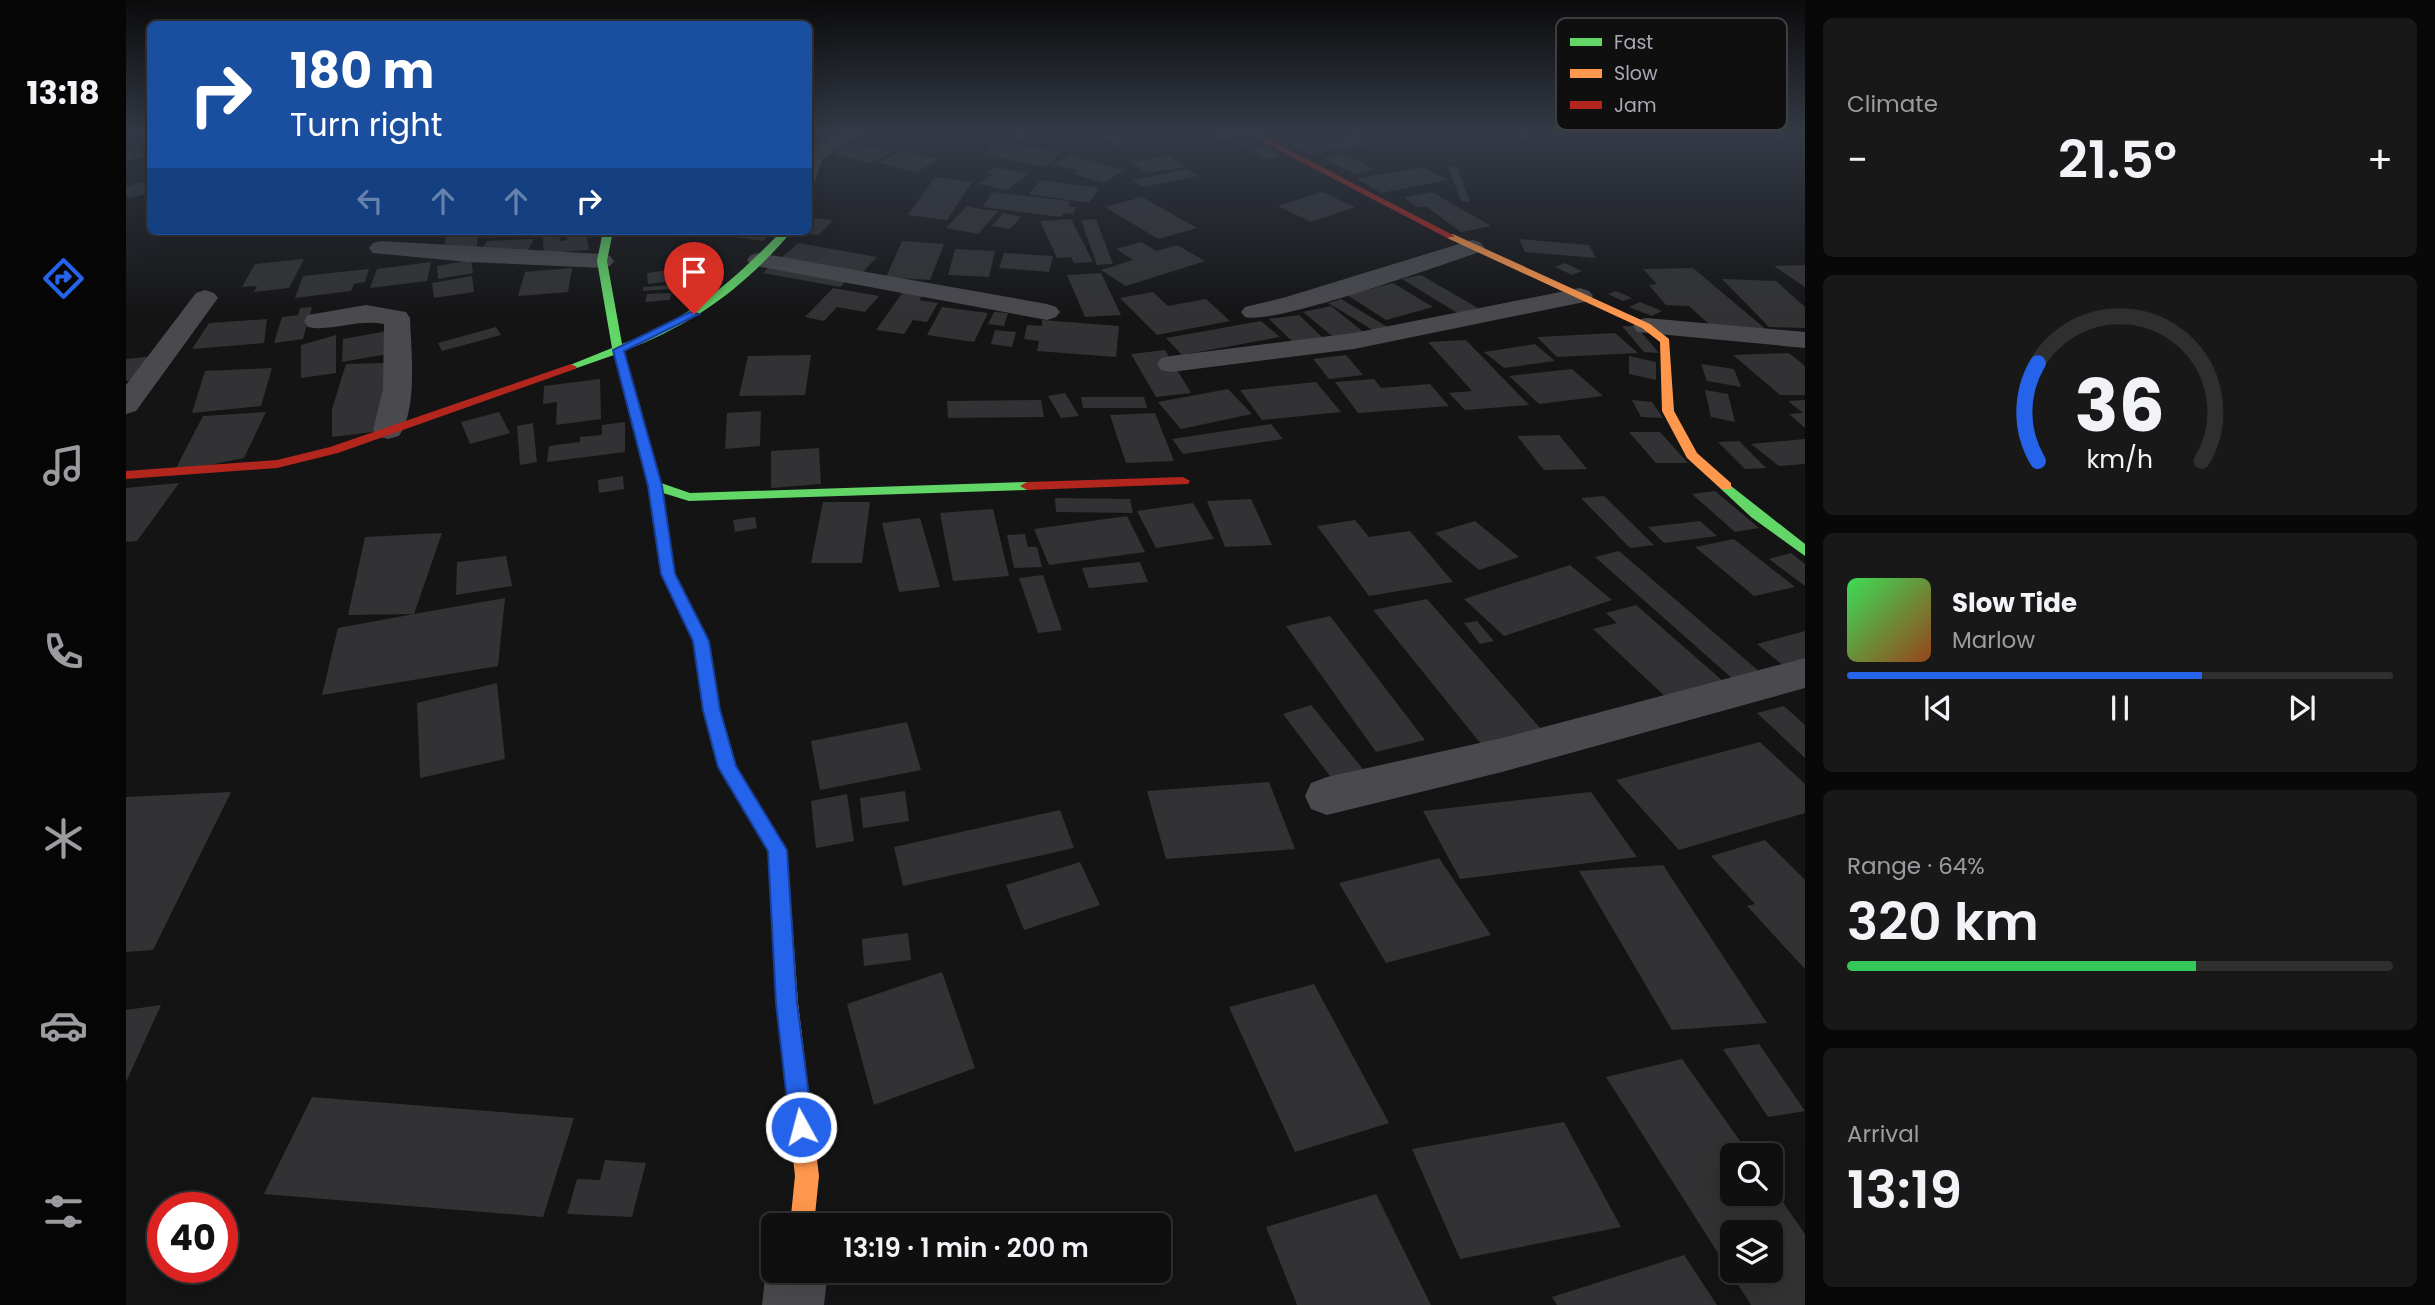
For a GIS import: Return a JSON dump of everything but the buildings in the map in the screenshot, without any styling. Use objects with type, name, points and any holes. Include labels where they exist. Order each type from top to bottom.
[{"type":"street","points":[[1369,194],[1472,247],[1646,326],[1665,341],[1668,411],[1692,455],[1756,514],[1805,551]]},
{"type":"street","points":[[607,235],[602,261],[618,350],[655,486],[668,574],[701,641],[711,710],[727,767],[778,850],[787,1003],[807,1176],[803,1213]]},
{"type":"street","points":[[126,475],[277,464],[334,450],[618,350],[694,314],[759,260],[783,235]]},
{"type":"street","points":[[1254,312],[1293,303],[1472,247]]},
{"type":"street","points":[[381,248],[602,261]]},
{"type":"street","points":[[759,260],[1047,312]]},
{"type":"street","points":[[1171,364],[1354,341],[1580,296]]},
{"type":"street","points":[[126,405],[205,298]]},
{"type":"street","points":[[317,321],[366,313],[397,318],[397,390],[388,430]]},
{"type":"street","points":[[1646,326],[1805,340]]},
{"type":"street","points":[[655,486],[690,498],[1183,481]]},
{"type":"street","points":[[1327,796],[1502,755],[1805,673]]},
{"type":"street","points":[[793,1305],[796,1283]]},
{"type":"traffic: fast","points":[[607,235],[602,261],[618,350],[655,486],[668,574],[701,641],[711,710],[727,767],[751,806]]},
{"type":"traffic: fast","points":[[571,367],[651,336],[695,314],[731,285],[783,235]]},
{"type":"traffic: fast","points":[[655,486],[689,497],[1027,486]]},
{"type":"traffic: fast","points":[[1726,486],[1756,514],[1805,551]]},
{"type":"traffic: slow","points":[[1450,236],[1646,326],[1665,341],[1668,411],[1692,455],[1726,486]]},
{"type":"traffic: slow","points":[[751,806],[778,850],[787,1003],[807,1176],[803,1213]]},
{"type":"traffic: jam","points":[[1368,194],[1450,236]]},
{"type":"traffic: jam","points":[[126,475],[277,464],[334,450],[571,367]]},
{"type":"traffic: jam","points":[[1027,486],[1183,481]]},
{"type":"route","points":[[694,314],[618,350],[655,486],[668,574],[701,641],[711,710],[727,767],[778,850],[787,1003],[801,1127]]}]
